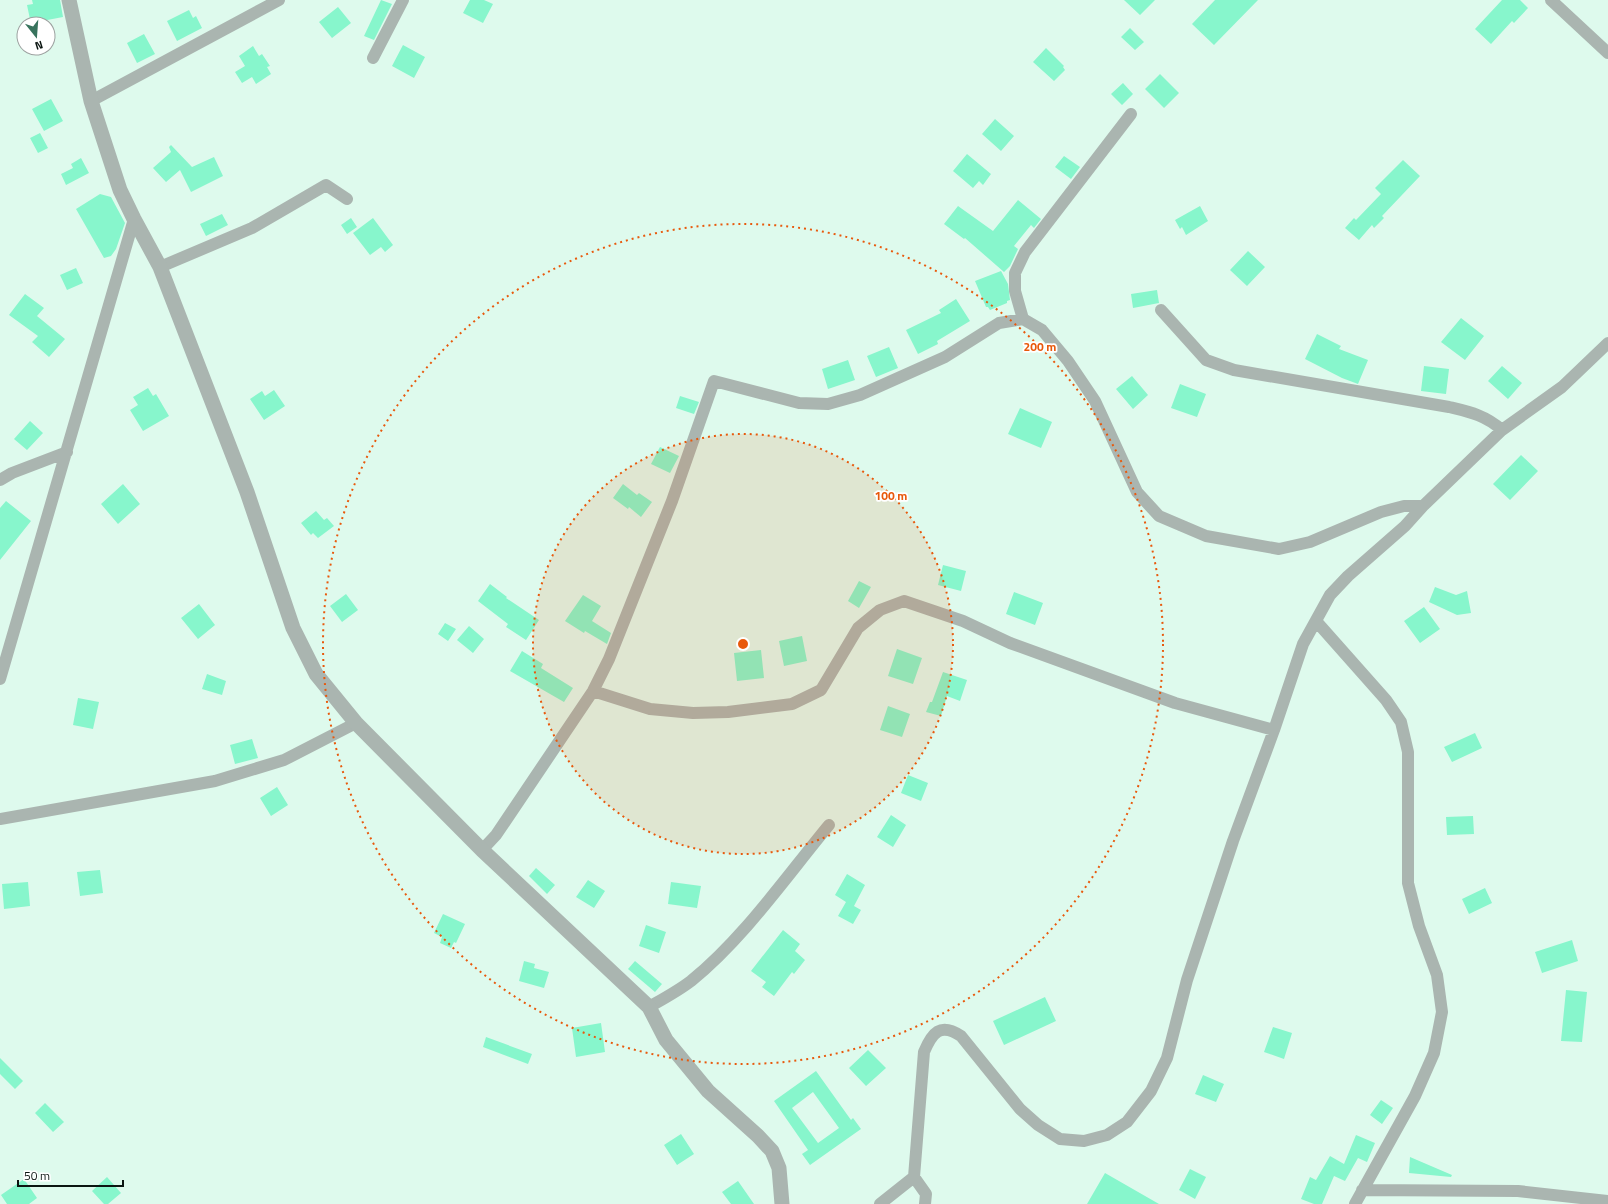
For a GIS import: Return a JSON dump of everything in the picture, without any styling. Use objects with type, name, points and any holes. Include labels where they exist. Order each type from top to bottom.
[{"type":"street","points":[[70,0],[92,101],[120,190],[160,267],[247,492],[293,628],[316,674],[356,723],[482,850],[649,1007],[666,1040],[708,1091],[758,1136],[772,1151],[779,1168],[782,1204]]},
{"type":"street","points":[[92,101],[279,0]]},
{"type":"street","points":[[373,58],[403,0]]},
{"type":"street","points":[[1550,0],[1608,52]]},
{"type":"street","points":[[1023,319],[1015,291],[1016,273],[1025,252],[1131,114]]},
{"type":"street","points":[[160,267],[252,228],[326,185],[347,199]]},
{"type":"street","points":[[0,679],[134,219]]},
{"type":"street","points":[[1161,310],[1206,360],[1234,370],[1449,407],[1479,414],[1492,421],[1502,430]]},
{"type":"street","points":[[482,850],[496,834],[593,691],[609,659],[672,501],[714,381],[799,403],[828,404],[860,395],[945,357],[999,323],[1023,319],[1042,330],[1068,362],[1095,401],[1136,492],[1159,516],[1206,536],[1279,548],[1310,542],[1381,512],[1404,506],[1423,506]]},
{"type":"street","points":[[925,1204],[926,1194],[914,1177],[924,1052],[930,1038],[937,1032],[944,1029],[952,1030],[961,1036],[1020,1109],[1038,1125],[1060,1139],[1084,1141],[1107,1134],[1127,1122],[1151,1091],[1167,1058],[1187,980],[1233,841],[1274,730],[1303,644],[1330,595],[1348,576],[1405,526],[1423,506],[1502,430],[1562,387],[1608,343]]},
{"type":"street","points":[[0,480],[12,473],[67,452]]},
{"type":"street","points":[[593,691],[650,709],[693,713],[728,712],[792,704],[821,690],[858,628],[880,610],[904,601],[963,621],[1010,643],[1175,703],[1274,730]]},
{"type":"street","points":[[1316,621],[1386,700],[1401,722],[1408,752],[1408,883],[1419,926],[1437,975],[1442,1012],[1434,1053],[1415,1096],[1355,1204]]},
{"type":"street","points":[[0,819],[215,782],[284,760],[356,723]]},
{"type":"street","points":[[649,1007],[689,982],[706,968],[746,927],[828,825]]},
{"type":"street","points":[[880,1204],[914,1177]]},
{"type":"street","points":[[1362,1190],[1518,1190],[1607,1202]]},
{"type":"building","points":[[32,0],[60,0],[63,17],[56,18],[56,16],[29,16],[27,5],[33,4]]},
{"type":"building","points":[[381,0],[392,4],[374,40],[364,36]]},
{"type":"building","points":[[470,0],[484,0],[493,4],[483,23],[463,13]]},
{"type":"building","points":[[1124,0],[1155,0],[1140,15]]},
{"type":"building","points":[[1215,0],[1258,0],[1214,45],[1192,24]]},
{"type":"building","points":[[1502,0],[1520,0],[1528,8],[1514,23],[1512,21],[1491,44],[1475,29]]},
{"type":"building","points":[[338,7],[351,23],[332,38],[319,22]]},
{"type":"building","points":[[189,10],[193,18],[196,16],[202,28],[177,41],[167,21]]},
{"type":"building","points":[[1130,28],[1144,42],[1135,50],[1121,37]]},
{"type":"building","points":[[144,34],[155,54],[137,63],[127,43]]},
{"type":"building","points":[[403,45],[425,57],[414,78],[392,66]]},
{"type":"building","points":[[253,46],[259,56],[262,54],[270,66],[267,67],[271,74],[256,84],[252,77],[242,83],[235,72],[245,66],[239,56]]},
{"type":"building","points":[[1046,48],[1064,66],[1063,67],[1065,70],[1054,81],[1033,62]]},
{"type":"building","points":[[1160,74],[1179,93],[1164,108],[1145,89]]},
{"type":"building","points":[[1123,83],[1133,94],[1122,105],[1111,94]]},
{"type":"building","points":[[51,99],[63,121],[44,131],[32,109]]},
{"type":"building","points":[[995,119],[1014,136],[1001,151],[982,134]]},
{"type":"building","points":[[40,133],[48,148],[38,153],[30,138]]},
{"type":"building","points":[[171,145],[192,167],[214,157],[223,176],[191,192],[180,170],[166,182],[153,168],[171,152],[169,147]]},
{"type":"building","points":[[967,154],[991,174],[983,185],[979,181],[973,188],[953,171]]},
{"type":"building","points":[[1064,156],[1080,167],[1071,179],[1055,167]]},
{"type":"building","points":[[81,158],[89,173],[66,185],[61,174],[73,168],[71,164]]},
{"type":"building","points":[[1403,160],[1420,176],[1382,216],[1384,218],[1374,228],[1372,225],[1359,240],[1345,228],[1354,218],[1356,220],[1381,194],[1375,188]]},
{"type":"building","points":[[100,194],[111,197],[125,223],[116,249],[111,256],[104,258],[76,209]]},
{"type":"building","points":[[1018,200],[1041,219],[1034,228],[1031,225],[1014,246],[1018,249],[1010,266],[1004,272],[965,238],[964,239],[944,224],[958,206],[993,231]]},
{"type":"building","points":[[1200,206],[1208,221],[1186,235],[1182,227],[1180,229],[1175,220]]},
{"type":"building","points":[[222,214],[228,225],[206,236],[200,224]]},
{"type":"building","points":[[351,218],[357,227],[347,234],[341,225]]},
{"type":"building","points":[[373,218],[393,245],[385,252],[381,247],[370,255],[353,233]]},
{"type":"building","points":[[1248,251],[1265,267],[1247,286],[1230,270]]},
{"type":"building","points":[[76,268],[83,283],[67,290],[60,275]]},
{"type":"building","points":[[1001,271],[1008,284],[1010,300],[1007,301],[1007,303],[990,310],[986,307],[975,281]]},
{"type":"building","points":[[1157,290],[1159,303],[1133,308],[1131,294]]},
{"type":"building","points":[[25,294],[44,308],[37,316],[65,339],[49,357],[32,342],[38,336],[9,315]]},
{"type":"building","points":[[956,299],[970,321],[937,341],[938,344],[918,354],[906,330],[941,313],[939,310]]},
{"type":"building","points":[[1461,318],[1484,336],[1465,360],[1441,342]]},
{"type":"building","points":[[1317,334],[1341,346],[1339,349],[1368,360],[1358,384],[1342,378],[1305,359]]},
{"type":"building","points":[[889,347],[898,368],[876,377],[867,356]]},
{"type":"building","points":[[848,360],[855,380],[828,389],[822,369]]},
{"type":"building","points":[[1424,366],[1449,369],[1446,394],[1421,391]]},
{"type":"building","points":[[1502,366],[1522,383],[1508,399],[1488,381]]},
{"type":"building","points":[[1132,376],[1148,395],[1133,409],[1116,389]]},
{"type":"building","points":[[1180,384],[1206,394],[1197,417],[1171,408]]},
{"type":"building","points":[[148,388],[153,396],[156,394],[169,416],[143,431],[130,410],[138,405],[133,397]]},
{"type":"building","points":[[274,390],[285,406],[264,420],[250,399],[262,391],[265,396]]},
{"type":"building","points":[[680,396],[699,402],[694,414],[676,408]]},
{"type":"building","points":[[1020,408],[1052,422],[1041,448],[1008,434]]},
{"type":"building","points":[[30,421],[43,433],[27,450],[14,439]]},
{"type":"building","points":[[660,447],[679,456],[670,473],[651,464]]},
{"type":"building","points":[[1521,455],[1538,471],[1510,500],[1493,484]]},
{"type":"building","points":[[123,484],[140,504],[118,524],[101,504]]},
{"type":"building","points":[[623,484],[637,495],[639,493],[652,502],[641,517],[629,507],[628,509],[613,498]]},
{"type":"building","points":[[6,501],[31,521],[0,560],[0,508]]},
{"type":"building","points":[[316,511],[324,520],[327,518],[334,526],[318,538],[313,533],[311,535],[301,523]]},
{"type":"building","points":[[943,565],[966,571],[961,591],[938,585]]},
{"type":"building","points":[[859,581],[871,587],[859,608],[848,601]]},
{"type":"building","points":[[490,584],[507,597],[506,598],[539,620],[526,640],[506,627],[508,624],[478,601]]},
{"type":"building","points":[[1435,587],[1456,595],[1467,591],[1471,613],[1457,615],[1429,602]]},
{"type":"building","points":[[1014,592],[1043,603],[1035,625],[1006,614]]},
{"type":"building","points":[[346,594],[358,610],[342,622],[330,606]]},
{"type":"building","points":[[583,595],[601,606],[592,621],[611,633],[607,644],[585,631],[584,633],[565,621]]},
{"type":"building","points":[[199,604],[215,625],[198,639],[181,618]]},
{"type":"building","points":[[1424,607],[1440,629],[1420,643],[1404,621]]},
{"type":"building","points":[[445,623],[456,629],[448,641],[438,634]]},
{"type":"building","points":[[469,626],[484,639],[473,653],[457,640]]},
{"type":"building","points":[[802,636],[807,661],[784,666],[779,641]]},
{"type":"building","points":[[897,649],[922,658],[913,684],[888,676]]},
{"type":"building","points":[[761,650],[764,678],[737,681],[734,653]]},
{"type":"building","points":[[522,651],[543,664],[541,668],[573,688],[564,702],[510,671]]},
{"type":"building","points":[[943,672],[967,680],[960,701],[947,696],[941,716],[926,712],[930,702],[932,702]]},
{"type":"building","points":[[207,674],[226,681],[222,695],[202,689]]},
{"type":"building","points":[[78,698],[99,702],[93,729],[73,725]]},
{"type":"building","points":[[888,706],[910,714],[902,737],[880,730]]},
{"type":"building","points":[[1475,733],[1482,748],[1452,762],[1444,747]]},
{"type":"building","points":[[252,739],[258,758],[235,764],[230,745]]},
{"type":"building","points":[[908,775],[928,783],[921,801],[901,793]]},
{"type":"building","points":[[277,787],[288,805],[271,816],[260,798]]},
{"type":"building","points":[[891,815],[906,825],[893,847],[877,837]]},
{"type":"building","points":[[1473,816],[1474,834],[1447,835],[1446,817]]},
{"type":"building","points":[[536,868],[555,885],[547,894],[529,876]]},
{"type":"building","points":[[100,870],[103,893],[80,896],[77,872]]},
{"type":"building","points":[[847,874],[865,885],[854,906],[861,910],[853,924],[838,916],[846,902],[835,895]]},
{"type":"building","points":[[588,880],[605,891],[594,908],[576,897]]},
{"type":"building","points":[[28,882],[30,906],[4,909],[2,884]]},
{"type":"building","points":[[671,882],[701,886],[697,908],[668,904]]},
{"type":"building","points":[[1485,888],[1492,903],[1469,914],[1462,899]]},
{"type":"building","points":[[443,914],[465,924],[456,943],[454,942],[451,948],[440,943],[442,937],[434,933]]},
{"type":"building","points":[[646,925],[666,932],[659,953],[639,946]]},
{"type":"building","points":[[783,930],[800,944],[795,951],[805,960],[794,974],[792,972],[774,996],[762,987],[766,982],[751,971]]},
{"type":"building","points":[[1572,940],[1578,961],[1542,973],[1535,952]]},
{"type":"building","points":[[524,961],[535,964],[534,968],[549,972],[544,988],[519,981]]},
{"type":"building","points":[[635,961],[662,984],[655,992],[628,969]]},
{"type":"building","points":[[1566,990],[1587,992],[1582,1042],[1561,1041]]},
{"type":"building","points":[[1045,997],[1056,1021],[1004,1045],[993,1021]]},
{"type":"building","points":[[601,1023],[605,1052],[576,1057],[572,1028]]},
{"type":"building","points":[[1273,1027],[1292,1033],[1284,1059],[1264,1052]]},
{"type":"building","points":[[486,1037],[532,1054],[528,1064],[483,1047]]},
{"type":"building","points":[[868,1050],[886,1068],[866,1086],[849,1068]]},
{"type":"building","points":[[0,1058],[23,1081],[15,1089],[0,1074]]},
{"type":"building","points":[[816,1071],[851,1120],[853,1118],[861,1129],[810,1165],[802,1154],[808,1150],[774,1101]],"holes":[[[813,1092],[839,1128],[818,1143],[792,1108]]]},
{"type":"building","points":[[1203,1075],[1224,1084],[1216,1102],[1195,1094]]},
{"type":"building","points":[[1381,1100],[1393,1108],[1382,1124],[1370,1115]]},
{"type":"building","points":[[45,1103],[64,1122],[53,1132],[35,1113]]},
{"type":"building","points":[[681,1134],[694,1154],[677,1165],[664,1145]]},
{"type":"building","points":[[1356,1135],[1375,1143],[1367,1162],[1358,1158],[1345,1181],[1334,1176],[1322,1204],[1314,1204],[1301,1199],[1310,1177],[1316,1180],[1330,1156],[1344,1164]]},
{"type":"building","points":[[1410,1157],[1452,1175],[1451,1177],[1409,1173]]},
{"type":"building","points":[[1190,1169],[1206,1177],[1195,1199],[1179,1190]]},
{"type":"building","points":[[1105,1173],[1159,1204],[1087,1204]]},
{"type":"building","points":[[107,1177],[121,1193],[108,1204],[104,1204],[92,1191]]},
{"type":"building","points":[[24,1179],[37,1198],[29,1204],[7,1204],[1,1195]]},
{"type":"building","points":[[738,1181],[754,1204],[731,1204],[722,1192]]}]
